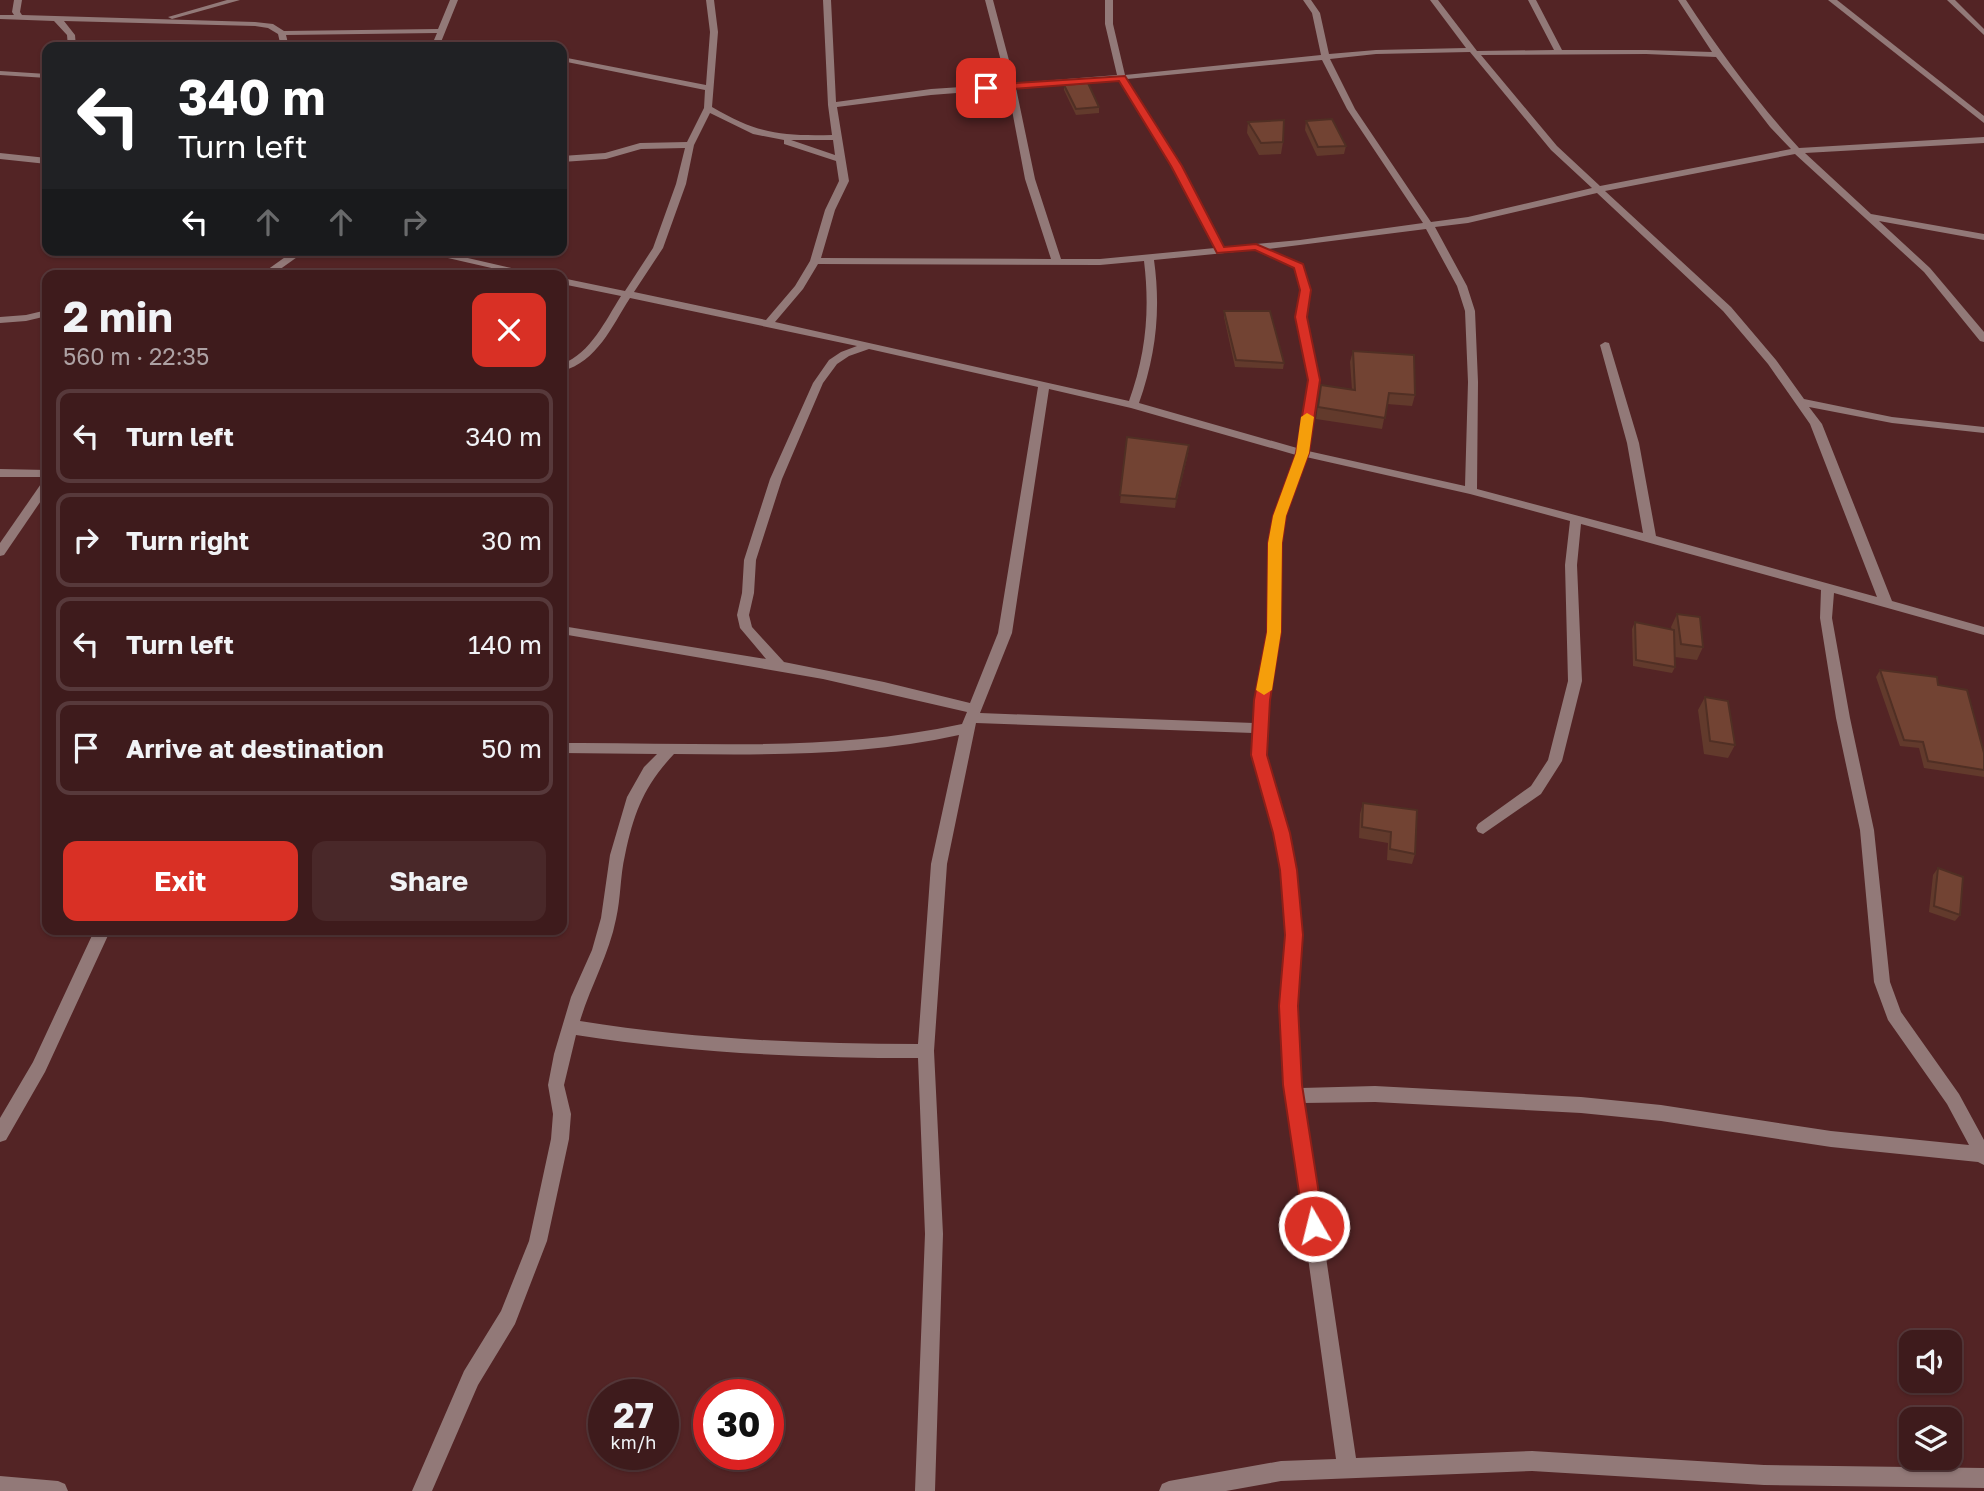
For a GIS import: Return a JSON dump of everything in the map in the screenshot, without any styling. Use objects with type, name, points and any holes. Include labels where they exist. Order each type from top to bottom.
[{"type":"street","points":[[18,0],[16,12],[20,18]]},
{"type":"street","points":[[157,21],[179,11],[236,0]]},
{"type":"street","points":[[437,42],[454,0]]},
{"type":"street","points":[[567,366],[590,351],[658,248],[681,184],[690,145],[708,108],[714,32],[710,0]]},
{"type":"street","points":[[769,323],[799,288],[814,261],[830,210],[844,181],[832,104],[827,0]]},
{"type":"street","points":[[989,0],[1012,87],[1030,179],[1057,262]]},
{"type":"street","points":[[1109,0],[1110,24],[1122,78],[1177,166],[1221,251]]},
{"type":"street","points":[[1307,0],[1316,13],[1326,59],[1351,109],[1428,224],[1462,286],[1470,311],[1473,382],[1471,491]]},
{"type":"street","points":[[1434,0],[1554,148],[1727,309],[1803,402],[1816,424],[1846,496],[1886,603]]},
{"type":"street","points":[[1532,0],[1559,53]]},
{"type":"street","points":[[1682,0],[1718,55],[1797,151],[1927,270],[1984,339]]},
{"type":"street","points":[[1832,0],[1984,120]]},
{"type":"street","points":[[1951,0],[1984,33]]},
{"type":"street","points":[[0,17],[255,24],[270,26],[282,33],[442,31]]},
{"type":"street","points":[[57,19],[70,32],[74,42]]},
{"type":"street","points":[[1970,19],[1984,19]]},
{"type":"street","points":[[282,33],[284,42]]},
{"type":"street","points":[[832,104],[931,92],[1122,78],[1376,52],[1646,52],[1718,55]]},
{"type":"street","points":[[567,60],[709,88]]},
{"type":"street","points":[[0,73],[42,76]]},
{"type":"street","points":[[708,108],[755,133],[842,160]]},
{"type":"street","points":[[779,139],[837,137]]},
{"type":"street","points":[[814,261],[1100,262],[1300,243],[1468,220],[1706,166],[1797,151],[1984,140]]},
{"type":"street","points":[[567,159],[606,156],[640,146],[690,145]]},
{"type":"street","points":[[0,156],[42,160]]},
{"type":"street","points":[[1867,216],[1984,237]]},
{"type":"street","points":[[1300,243],[1296,263],[1306,290],[1301,317],[1314,380],[1302,453],[1279,516],[1275,543],[1274,632],[1260,728],[1261,765],[1282,833],[1289,870],[1294,935],[1288,1006],[1294,1096],[1347,1467]]},
{"type":"street","points":[[1256,247],[1296,263]]},
{"type":"street","points":[[272,270],[293,256]]},
{"type":"street","points":[[463,256],[501,261],[524,270]]},
{"type":"street","points":[[1133,405],[1147,371],[1153,335],[1153,289],[1149,258]]},
{"type":"street","points":[[567,282],[769,323],[1133,405],[1302,453],[1471,491],[1650,538],[1984,631]]},
{"type":"street","points":[[0,320],[42,314]]},
{"type":"street","points":[[1605,345],[1633,443],[1650,538]]},
{"type":"street","points":[[781,667],[746,628],[743,615],[748,593],[750,560],[776,479],[818,383],[834,362],[845,354],[869,346]]},
{"type":"street","points":[[925,1491],[934,1234],[926,1051],[931,947],[939,864],[970,718],[1005,633],[1044,385]]},
{"type":"street","points":[[1803,402],[1892,420],[1984,429]]},
{"type":"street","points":[[0,473],[42,474]]},
{"type":"street","points":[[0,552],[42,491]]},
{"type":"street","points":[[1483,828],[1536,790],[1555,761],[1575,681],[1571,565],[1576,519]]},
{"type":"street","points":[[1828,586],[1826,618],[1843,718],[1867,830],[1882,982],[1894,1014],[1953,1099],[1983,1156]]},
{"type":"street","points":[[567,631],[617,643],[781,667],[930,697],[970,718]]},
{"type":"street","points":[[567,748],[797,750],[926,737],[970,718],[1260,728]]},
{"type":"street","points":[[422,1491],[471,1378],[508,1317],[538,1241],[560,1139],[562,1114],[556,1085],[570,1027],[579,997],[600,950],[609,918],[618,856],[634,797],[649,771],[670,749]]},
{"type":"street","points":[[0,1134],[39,1067],[100,935]]},
{"type":"street","points":[[570,1027],[631,1037],[754,1048],[860,1052],[926,1051]]},
{"type":"street","points":[[1294,1096],[1375,1094],[1581,1105],[1661,1113],[1831,1139],[1983,1156]]},
{"type":"street","points":[[1169,1491],[1281,1471],[1532,1461],[1764,1475],[1984,1478]]},
{"type":"street","points":[[0,1486],[58,1491]]},
{"type":"building","points":[[1088,83],[1099,107],[1076,109],[1064,85]]},
{"type":"building","points":[[1332,119],[1346,146],[1318,147],[1306,121]]},
{"type":"building","points":[[1284,120],[1283,142],[1261,143],[1248,122]]},
{"type":"building","points":[[1224,311],[1270,311],[1284,363],[1236,360]]},
{"type":"building","points":[[1353,351],[1414,355],[1415,395],[1389,393],[1385,418],[1318,407],[1321,385],[1355,390]]},
{"type":"building","points":[[1127,437],[1189,445],[1176,499],[1120,495]]},
{"type":"building","points":[[1677,614],[1700,617],[1703,647],[1681,644]]},
{"type":"building","points":[[1635,622],[1674,630],[1675,667],[1636,660]]},
{"type":"building","points":[[1880,670],[1937,677],[1938,685],[1967,690],[1984,753],[1984,770],[1928,761],[1923,742],[1904,740]]},
{"type":"building","points":[[1705,697],[1728,701],[1735,745],[1710,741]]},
{"type":"building","points":[[1363,803],[1417,810],[1415,854],[1390,849],[1391,832],[1362,827]]},
{"type":"building","points":[[1938,868],[1963,877],[1960,915],[1934,906]]},
{"type":"slow traffic","points":[[1264,690],[1274,632],[1275,543],[1279,516],[1302,453],[1307,417]]},
{"type":"route","points":[[986,88],[1122,78],[1177,166],[1221,251],[1256,247],[1296,263],[1306,290],[1301,317],[1314,380],[1302,453],[1279,516],[1275,543],[1274,632],[1262,700],[1259,755],[1282,833],[1289,870],[1294,935],[1288,1006],[1292,1085],[1314,1226]]}]
